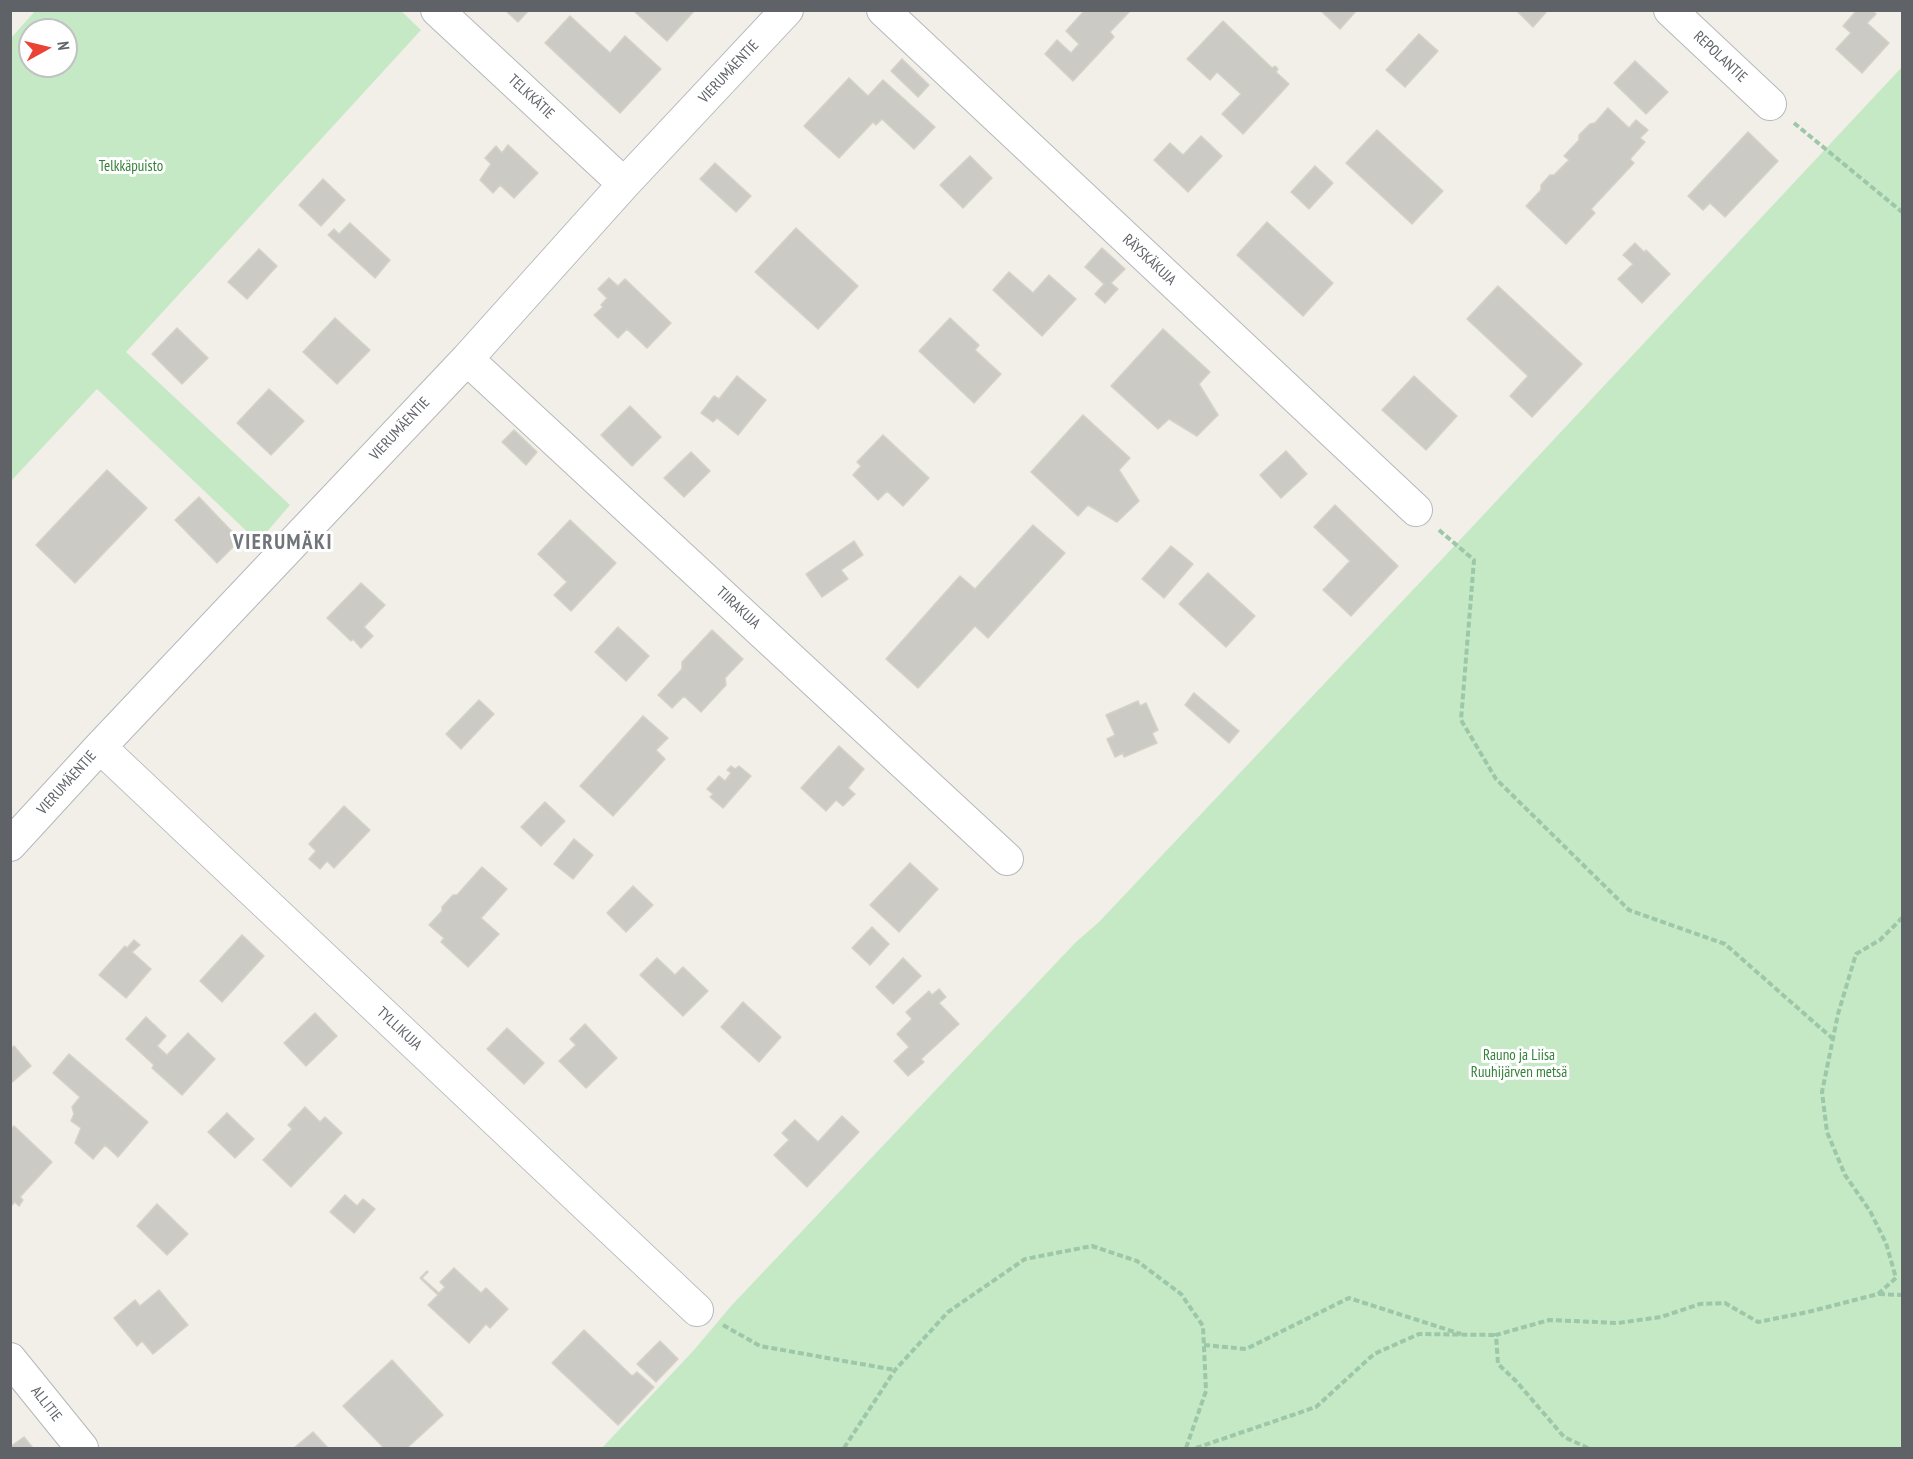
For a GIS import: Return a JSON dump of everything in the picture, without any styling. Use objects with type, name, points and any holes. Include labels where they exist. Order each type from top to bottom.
[{"type":"street","name":"TELKKÄTIE","points":[[437,10],[624,184]]},
{"type":"street","name":"VIERUMÄENTIE","points":[[10,845],[467,359],[624,184],[787,10]]},
{"type":"street","name":"RÄYSKÄKUJA","points":[[883,10],[1416,510]]},
{"type":"street","name":"REPOLANTIE","points":[[1670,10],[1770,104]]},
{"type":"street","name":"TIIRAKUJA","points":[[467,359],[1007,859]]},
{"type":"street","name":"TYLLIKUJA","points":[[100,747],[697,1310]]},
{"type":"street","name":"ALLITIE","points":[[10,1359],[82,1449]]},
{"type":"path","points":[[1770,104],[1865,179],[1902,212]]},
{"type":"path","points":[[1416,510],[1474,560],[1461,720],[1496,778],[1629,910],[1725,944],[1833,1039]]},
{"type":"path","points":[[1878,1294],[1896,1278],[1886,1243],[1870,1211],[1845,1176],[1827,1132],[1822,1092],[1838,1014],[1856,954],[1880,940],[1902,918]]},
{"type":"path","points":[[844,1449],[895,1370],[948,1312],[1025,1259],[1092,1246],[1137,1261],[1181,1294],[1203,1326],[1206,1391],[1186,1449]]},
{"type":"path","points":[[1196,1449],[1316,1407],[1374,1354],[1419,1334],[1496,1335],[1549,1320],[1618,1323],[1660,1317],[1700,1304],[1725,1303],[1758,1323],[1878,1294],[1902,1295]]},
{"type":"path","points":[[1204,1346],[1246,1349],[1349,1298],[1465,1335]]},
{"type":"path","points":[[697,1310],[760,1346],[895,1370]]},
{"type":"path","points":[[1496,1335],[1498,1364],[1516,1381],[1564,1437],[1588,1449]]},
{"type":"green space","name":"Telkkäpuisto","points":[[36,10],[401,11],[421,30],[126,352],[290,505],[258,542],[97,389],[11,481],[11,38],[18,30],[18,78],[78,78],[78,18],[29,18]]},
{"type":"green space","name":"Rauno ja Liisa Ruuhijärven metsä","points":[[1902,67],[1902,1448],[602,1448],[694,1350],[732,1305],[1444,557]]},
{"type":"building","points":[[505,10],[529,10],[518,22]]},
{"type":"building","points":[[637,10],[695,10],[667,41],[635,12]]},
{"type":"building","points":[[1085,10],[1131,10],[1110,32],[1114,37],[1073,81],[1045,54],[1057,40],[1071,53],[1079,44],[1066,31]]},
{"type":"building","points":[[1320,10],[1357,10],[1340,29]]},
{"type":"building","points":[[1516,10],[1548,10],[1533,27]]},
{"type":"building","points":[[1857,10],[1872,10],[1876,14],[1867,23],[1889,43],[1862,73],[1836,49],[1851,33],[1843,26]]},
{"type":"building","points":[[570,16],[610,53],[625,36],[661,69],[620,113],[545,43]]},
{"type":"building","points":[[1223,21],[1272,68],[1275,66],[1278,69],[1276,72],[1289,84],[1243,134],[1222,114],[1241,94],[1217,72],[1210,80],[1187,59]]},
{"type":"building","points":[[1419,34],[1438,51],[1405,87],[1386,70]]},
{"type":"building","points":[[902,59],[929,85],[918,97],[891,71]]},
{"type":"building","points":[[1635,61],[1668,92],[1646,114],[1614,83]]},
{"type":"building","points":[[849,78],[868,96],[883,80],[935,127],[914,149],[882,119],[876,125],[873,122],[839,158],[804,126]]},
{"type":"building","points":[[1608,108],[1629,128],[1636,120],[1648,130],[1640,138],[1645,142],[1630,159],[1634,163],[1591,209],[1595,213],[1566,244],[1526,206],[1541,190],[1541,185],[1550,175],[1554,175],[1569,160],[1564,156],[1579,140],[1579,135],[1590,124],[1595,123]]},
{"type":"building","points":[[1377,130],[1443,191],[1412,224],[1346,163]]},
{"type":"building","points":[[1748,132],[1778,161],[1725,217],[1710,203],[1703,210],[1688,196]]},
{"type":"building","points":[[1201,136],[1222,156],[1188,192],[1154,160],[1170,143],[1183,155]]},
{"type":"building","points":[[508,145],[538,173],[514,198],[500,185],[493,193],[480,180],[491,164],[485,158],[496,146],[502,153]]},
{"type":"building","points":[[970,156],[992,178],[963,208],[940,185]]},
{"type":"building","points":[[715,163],[751,196],[736,212],[700,179]]},
{"type":"building","points":[[1315,166],[1333,183],[1309,209],[1291,192]]},
{"type":"building","points":[[323,179],[345,200],[321,226],[299,205]]},
{"type":"building","points":[[1267,222],[1333,283],[1303,316],[1237,255]]},
{"type":"building","points":[[350,223],[390,260],[375,278],[328,235],[334,229],[339,234]]},
{"type":"building","points":[[796,228],[858,286],[818,329],[755,272]]},
{"type":"building","points":[[1635,243],[1644,252],[1646,250],[1670,274],[1642,303],[1618,279],[1633,264],[1623,255]]},
{"type":"building","points":[[1102,248],[1125,269],[1111,283],[1118,289],[1105,303],[1095,294],[1104,284],[1085,267]]},
{"type":"building","points":[[259,249],[277,266],[247,299],[228,282]]},
{"type":"building","points":[[1009,272],[1033,293],[1049,275],[1076,299],[1042,336],[993,290]]},
{"type":"building","points":[[609,278],[618,286],[625,279],[671,323],[647,348],[627,329],[618,338],[594,315],[603,307],[601,305],[607,298],[598,289]]},
{"type":"building","points":[[1498,286],[1582,364],[1532,417],[1510,396],[1528,376],[1467,319]]},
{"type":"building","points":[[335,318],[370,350],[337,384],[303,352]]},
{"type":"building","points":[[950,318],[979,345],[975,350],[1001,374],[974,403],[919,351]]},
{"type":"building","points":[[177,328],[208,358],[182,384],[152,354]]},
{"type":"building","points":[[1163,329],[1210,372],[1199,384],[1218,415],[1197,436],[1169,419],[1158,429],[1111,386]]},
{"type":"building","points":[[737,376],[766,400],[738,435],[717,418],[713,422],[701,413],[714,396],[719,399]]},
{"type":"building","points":[[1414,376],[1457,416],[1426,450],[1382,410]]},
{"type":"building","points":[[269,389],[304,421],[271,455],[237,423]]},
{"type":"building","points":[[630,406],[661,437],[632,466],[601,435]]},
{"type":"building","points":[[1083,415],[1130,458],[1119,470],[1139,501],[1117,522],[1088,505],[1078,516],[1031,472]]},
{"type":"building","points":[[514,430],[537,452],[526,465],[502,442]]},
{"type":"building","points":[[883,435],[929,478],[903,506],[887,491],[878,500],[853,475],[861,466],[857,462]]},
{"type":"building","points":[[1286,451],[1307,474],[1281,498],[1260,475]]},
{"type":"building","points":[[691,452],[710,471],[684,497],[664,478]]},
{"type":"building","points":[[107,470],[147,508],[75,583],[36,545]]},
{"type":"building","points":[[199,497],[240,540],[217,563],[175,520]]},
{"type":"building","points":[[1335,505],[1398,566],[1351,616],[1323,590],[1350,561],[1314,527]]},
{"type":"building","points":[[570,520],[616,563],[571,611],[554,595],[567,582],[538,554]]},
{"type":"building","points":[[1033,525],[1065,553],[988,638],[975,626],[918,688],[886,659],[960,576],[975,589]]},
{"type":"building","points":[[854,541],[863,555],[841,570],[848,579],[822,597],[806,574]]},
{"type":"building","points":[[1171,546],[1193,564],[1164,598],[1142,579]]},
{"type":"building","points":[[1208,573],[1255,616],[1226,647],[1179,604]]},
{"type":"building","points":[[361,583],[385,605],[364,627],[373,636],[361,648],[327,618]]},
{"type":"building","points":[[618,627],[649,656],[626,681],[595,652]]},
{"type":"building","points":[[712,630],[743,659],[725,678],[726,685],[701,712],[684,696],[672,708],[658,695],[682,669],[682,662]]},
{"type":"building","points":[[1194,693],[1239,731],[1229,743],[1185,705]]},
{"type":"building","points":[[479,700],[494,714],[461,749],[446,734]]},
{"type":"building","points":[[1138,701],[1140,706],[1146,703],[1158,730],[1152,733],[1157,743],[1124,757],[1123,753],[1115,757],[1107,739],[1115,735],[1106,715]]},
{"type":"building","points":[[643,716],[668,738],[656,750],[665,759],[613,816],[580,786]]},
{"type":"building","points":[[839,746],[864,769],[848,788],[855,794],[843,806],[836,800],[826,811],[801,788]]},
{"type":"building","points":[[731,766],[735,769],[739,766],[751,776],[723,808],[710,797],[713,794],[707,789],[719,776],[725,781],[731,773],[727,770]]},
{"type":"building","points":[[545,802],[565,821],[541,846],[521,827]]},
{"type":"building","points":[[344,806],[370,830],[334,868],[327,861],[320,869],[309,859],[316,851],[309,844]]},
{"type":"building","points":[[574,839],[593,855],[573,879],[554,864]]},
{"type":"building","points":[[910,863],[938,889],[899,932],[870,905]]},
{"type":"building","points":[[482,867],[507,889],[481,918],[499,934],[468,967],[441,942],[444,938],[429,925],[442,911],[442,907],[453,895],[457,895]]},
{"type":"building","points":[[633,886],[653,905],[626,932],[607,913]]},
{"type":"building","points":[[872,927],[889,944],[870,965],[852,948]]},
{"type":"building","points":[[242,935],[264,956],[222,1002],[200,981]]},
{"type":"building","points":[[134,940],[140,945],[132,952],[151,969],[126,998],[99,975],[125,946],[127,948]]},
{"type":"building","points":[[657,958],[675,975],[683,967],[708,991],[683,1016],[640,975]]},
{"type":"building","points":[[903,958],[921,976],[893,1004],[876,987]]},
{"type":"building","points":[[939,989],[946,997],[939,1003],[959,1024],[921,1059],[924,1062],[908,1076],[894,1061],[909,1047],[897,1034],[912,1019],[906,1012],[929,991],[932,995]]},
{"type":"building","points":[[743,1002],[781,1037],[759,1062],[721,1027]]},
{"type":"building","points":[[315,1013],[337,1036],[306,1066],[284,1043]]},
{"type":"building","points":[[146,1017],[166,1036],[157,1046],[167,1055],[188,1033],[215,1059],[182,1095],[152,1068],[154,1065],[126,1039]]},
{"type":"building","points":[[585,1024],[617,1058],[586,1088],[559,1061],[576,1045],[570,1039]]},
{"type":"building","points":[[507,1028],[544,1063],[524,1084],[487,1049]]},
{"type":"building","points":[[14,1046],[31,1066],[10,1084],[10,1049]]},
{"type":"building","points":[[69,1054],[148,1122],[118,1157],[105,1145],[93,1159],[75,1143],[81,1128],[71,1121],[74,1114],[72,1107],[80,1097],[53,1073]]},
{"type":"building","points":[[305,1107],[320,1122],[325,1117],[342,1133],[291,1187],[263,1160],[292,1129],[288,1125]]},
{"type":"building","points":[[227,1113],[254,1139],[235,1158],[208,1132]]},
{"type":"building","points":[[842,1116],[859,1132],[807,1187],[774,1155],[789,1140],[782,1133],[795,1120],[818,1142]]},
{"type":"building","points":[[14,1126],[52,1162],[20,1197],[23,1200],[19,1206],[15,1202],[10,1207],[10,1130]]},
{"type":"building","points":[[345,1195],[357,1206],[363,1199],[375,1209],[354,1233],[330,1212]]},
{"type":"building","points":[[157,1204],[188,1234],[167,1255],[137,1226]]},
{"type":"building","points":[[454,1268],[481,1293],[486,1288],[508,1309],[490,1328],[486,1324],[469,1343],[428,1305],[438,1295],[420,1278],[427,1271],[422,1278],[439,1293],[445,1287],[440,1282]]},
{"type":"building","points":[[159,1290],[188,1325],[153,1354],[142,1341],[137,1346],[114,1318],[135,1300],[140,1306]]},
{"type":"building","points":[[584,1330],[632,1376],[637,1372],[654,1387],[618,1425],[552,1363]]},
{"type":"building","points":[[660,1341],[678,1359],[656,1382],[637,1364]]},
{"type":"building","points":[[392,1360],[443,1415],[407,1448],[384,1448],[343,1406]]},
{"type":"building","points":[[313,1432],[328,1448],[294,1448]]},
{"type":"building","points":[[24,1437],[33,1448],[10,1448],[10,1447]]},
{"type":"district","name":"VIERUMÄKI","points":[[283,543]]}]
